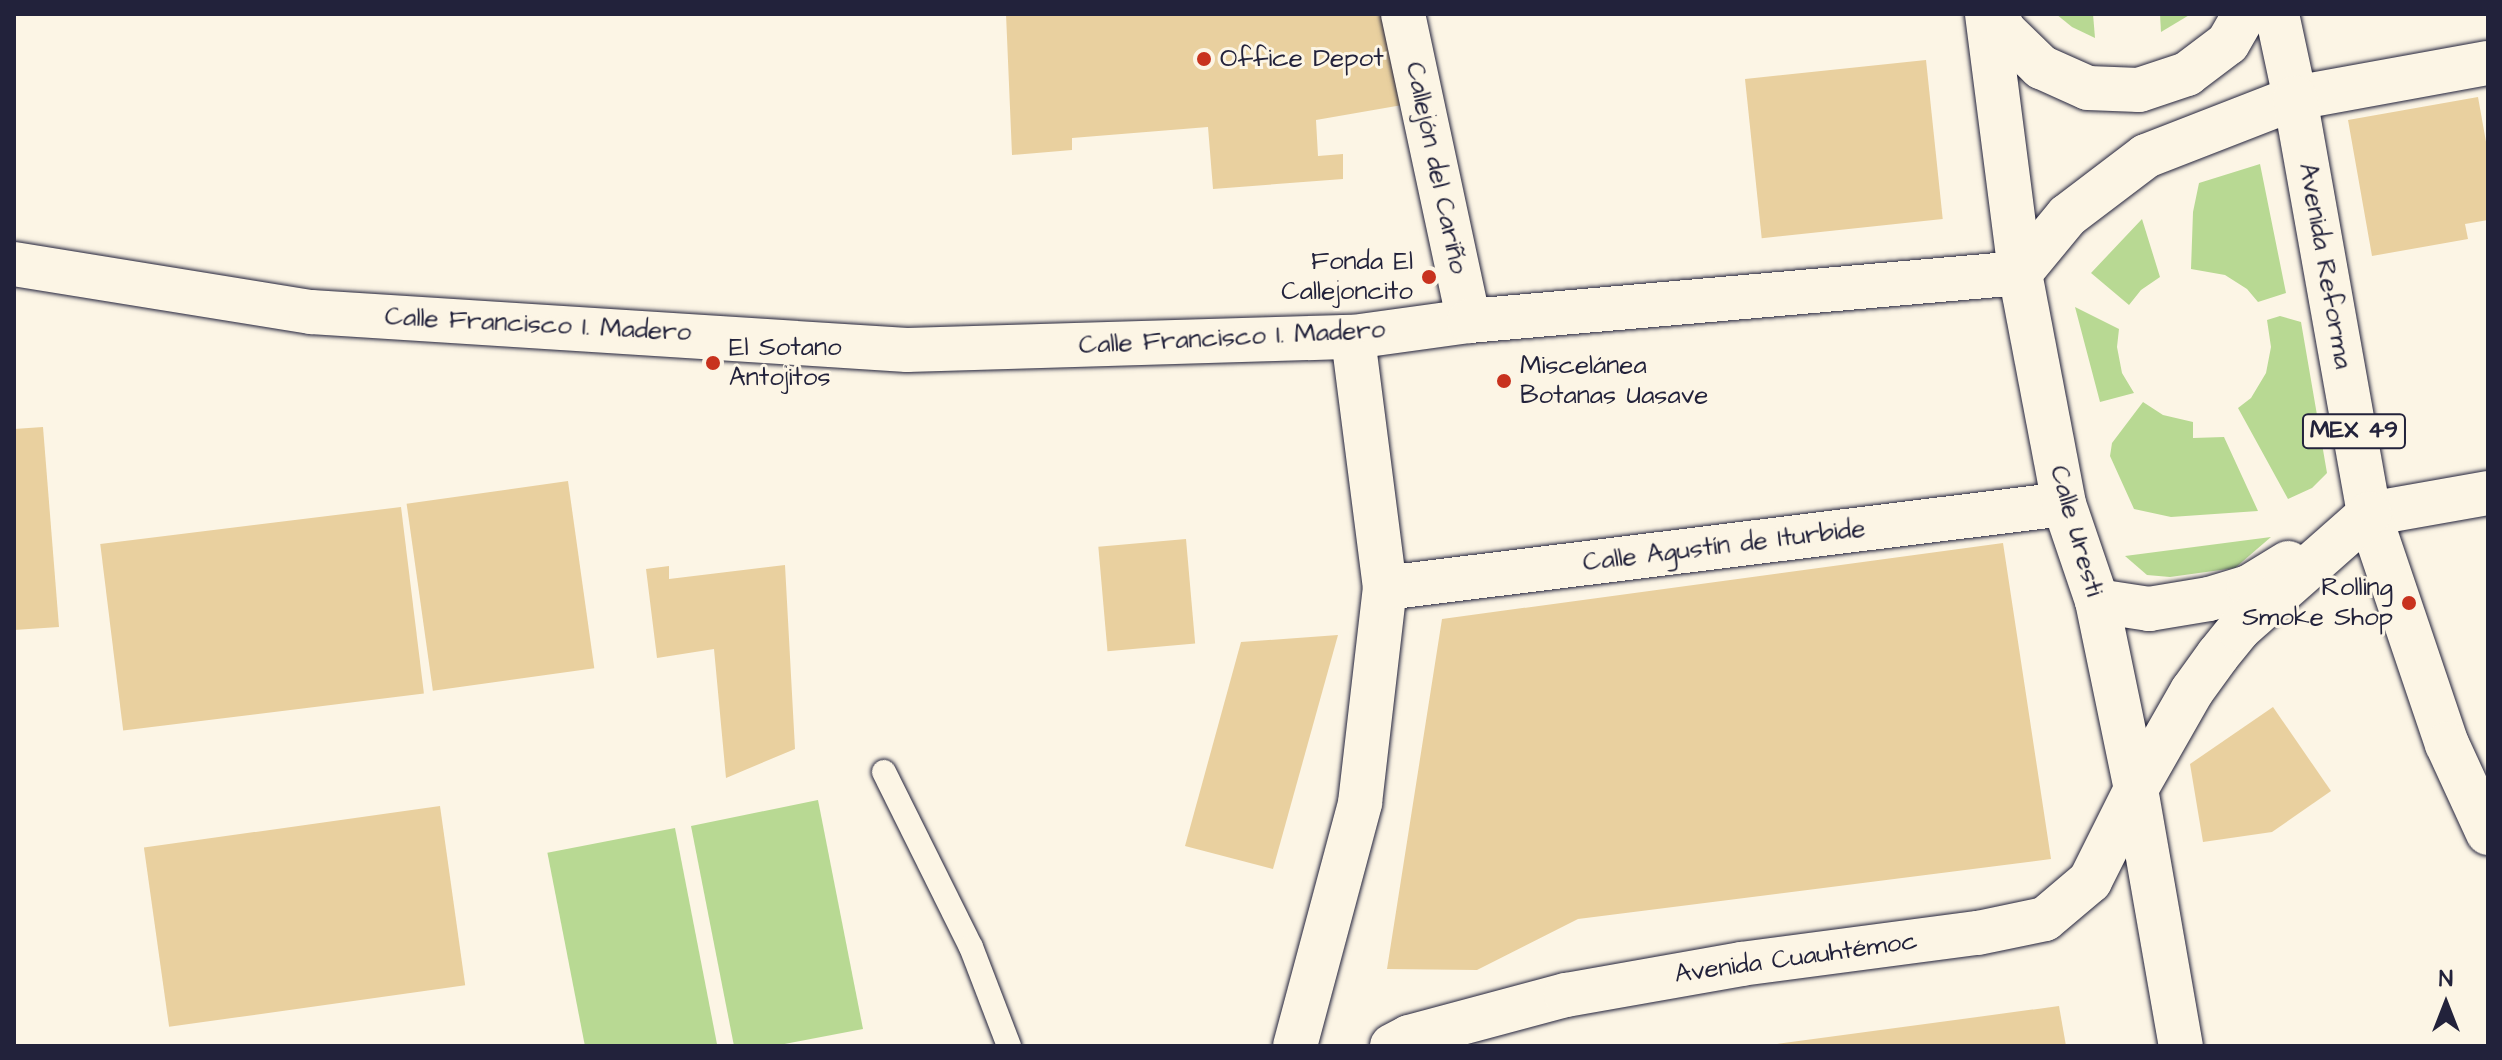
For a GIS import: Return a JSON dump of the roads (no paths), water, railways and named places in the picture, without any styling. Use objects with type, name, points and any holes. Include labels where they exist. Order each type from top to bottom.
[{"type":"street","name":"Callejón del Cariño","points":[[1403,14],[1469,321]]},
{"type":"street","name":"Calle Uresti","points":[[1987,14],[2020,273],[2064,504],[2097,601],[2136,789],[2181,1046]]},
{"type":"street","points":[[1996,14],[2004,31],[2041,67],[2088,88],[2139,90],[2187,74],[2228,43],[2245,14]]},
{"type":"street","name":"Avenida Reforma","points":[[2277,14],[2295,98],[2366,497],[2447,744],[2488,833]]},
{"type":"street","points":[[2020,273],[2067,216],[2146,156],[2295,98],[2488,63]]},
{"type":"street","name":"Calle Francisco I. Madero","points":[[14,264],[311,312],[907,350],[1353,337],[1469,321],[2020,273]]},
{"type":"street","points":[[1295,1046],[1360,803],[1385,588],[1353,337]]},
{"type":"street","points":[[2097,601],[2149,609],[2249,587],[2334,529],[2366,497],[2488,493]]},
{"type":"street","points":[[2136,789],[2192,691],[2239,629],[2366,497]]},
{"type":"street","name":"Calle Agustín de Iturbide","points":[[1385,588],[2064,504]]},
{"type":"street","name":"Avenida Cuauhtémoc","points":[[1392,1046],[1409,1037],[1566,995],[1741,964],[1978,933],[2045,919],[2090,881],[2136,789]]},
{"type":"lane","points":[[884,772],[971,947],[1009,1046]]},
{"type":"place","name":"Office Depot","points":[[1204,59]]},
{"type":"place","name":"Fonda El Callejoncito","points":[[1429,277]]},
{"type":"place","name":"El Sotano Antojitos","points":[[713,363]]},
{"type":"place","name":"Miscelánea Botanas Uasave","points":[[1504,381]]},
{"type":"place","name":"Rolling Smoke Shop","points":[[2409,603]]}]
